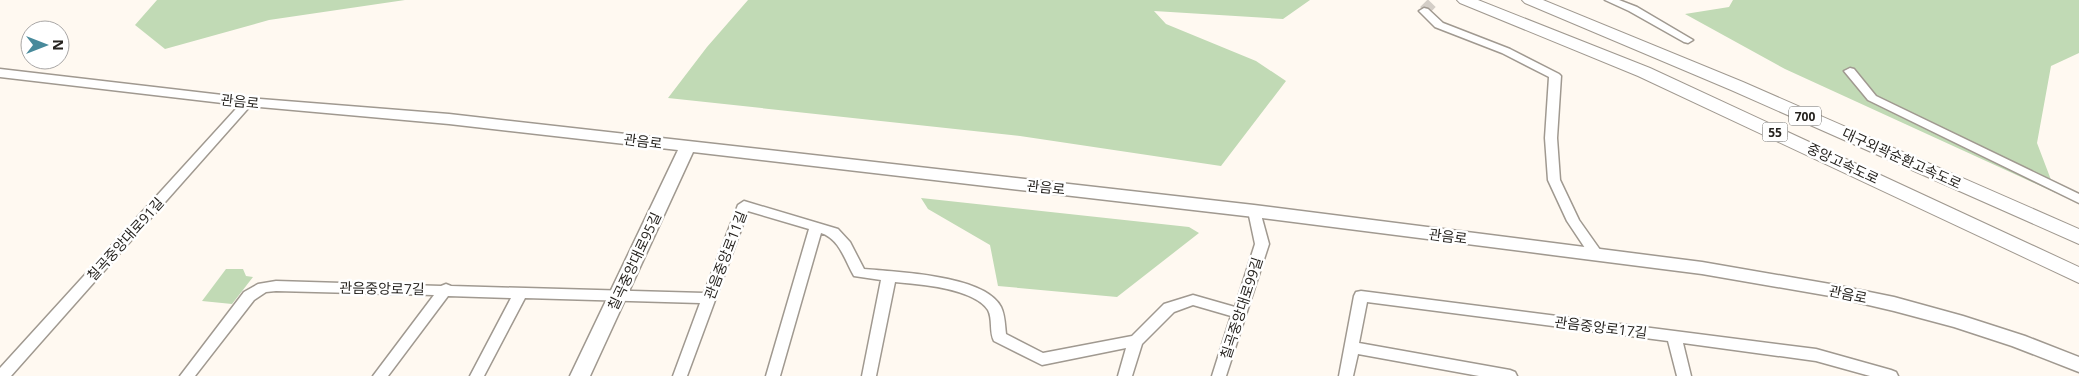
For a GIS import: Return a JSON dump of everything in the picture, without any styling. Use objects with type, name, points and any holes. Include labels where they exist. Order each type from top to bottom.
[{"type":"highway","name":"중앙고속도로","points":[[1465,0],[1644,72],[2079,276]]},
{"type":"highway","name":"중앙고속도로","points":[[1487,0],[1652,66],[2079,264]]},
{"type":"highway","name":"대구외곽순환고속도로","points":[[1530,0],[1771,101],[2079,237]]},
{"type":"highway","name":"대구외곽순환고속도로","points":[[1554,0],[1810,105],[2079,224]]},
{"type":"main road","name":"관음로","points":[[0,73],[248,102],[449,119],[1254,210],[1333,223],[1699,266],[1900,304],[2034,346],[2079,365]]},
{"type":"main road","name":"칠곡중앙대로95길","points":[[580,376],[688,146]]},
{"type":"street","points":[[1610,0],[1633,9],[1688,40]]},
{"type":"street","points":[[1424,11],[1439,25],[1506,51],[1555,76],[1551,138],[1554,180],[1573,221],[1596,254]]},
{"type":"street","points":[[1850,71],[1872,98],[1886,106],[2079,199]]},
{"type":"street","name":"칠곡중앙대로91길","points":[[2,376],[248,102]]},
{"type":"street","name":"관음중앙로11길","points":[[680,376],[744,206],[833,232],[845,244],[859,273],[926,280],[958,286],[986,300],[995,309],[999,337],[1042,359],[1136,341]]},
{"type":"street","name":"칠곡중앙대로99길","points":[[1219,376],[1262,244],[1254,210]]},
{"type":"street","points":[[773,376],[816,227]]},
{"type":"street","points":[[868,376],[889,276]]},
{"type":"street","name":"관음중앙로7길","points":[[187,376],[249,296],[263,288],[276,286],[446,289],[708,298]]},
{"type":"street","points":[[380,376],[446,289]]},
{"type":"street","points":[[477,376],[521,292]]},
{"type":"street","name":"관음중앙로17길","points":[[1346,376],[1361,296],[1816,355],[1891,376]]},
{"type":"street","points":[[1126,376],[1136,341],[1169,308],[1193,300],[1239,313]]},
{"type":"street","points":[[1674,337],[1684,376]]},
{"type":"street","points":[[1352,347],[1510,376]]},
{"type":"green space","points":[[157,0],[405,0],[269,20],[165,49],[135,25]]},
{"type":"green space","points":[[748,0],[1310,0],[1283,19],[1154,11],[1166,24],[1256,61],[1286,81],[1221,166],[1020,136],[668,98],[707,47]]},
{"type":"green space","points":[[1733,0],[2079,0],[2079,53],[2051,66],[2037,143],[2056,193],[1785,69],[1685,14],[1729,7]]},
{"type":"green space","points":[[921,198],[1189,227],[1199,233],[1117,297],[998,286],[990,245],[928,209]]},
{"type":"green space","points":[[226,269],[243,269],[246,276],[253,277],[232,304],[202,301]]},
{"type":"tunnel","points":[[1424,11],[1435,0]]}]
